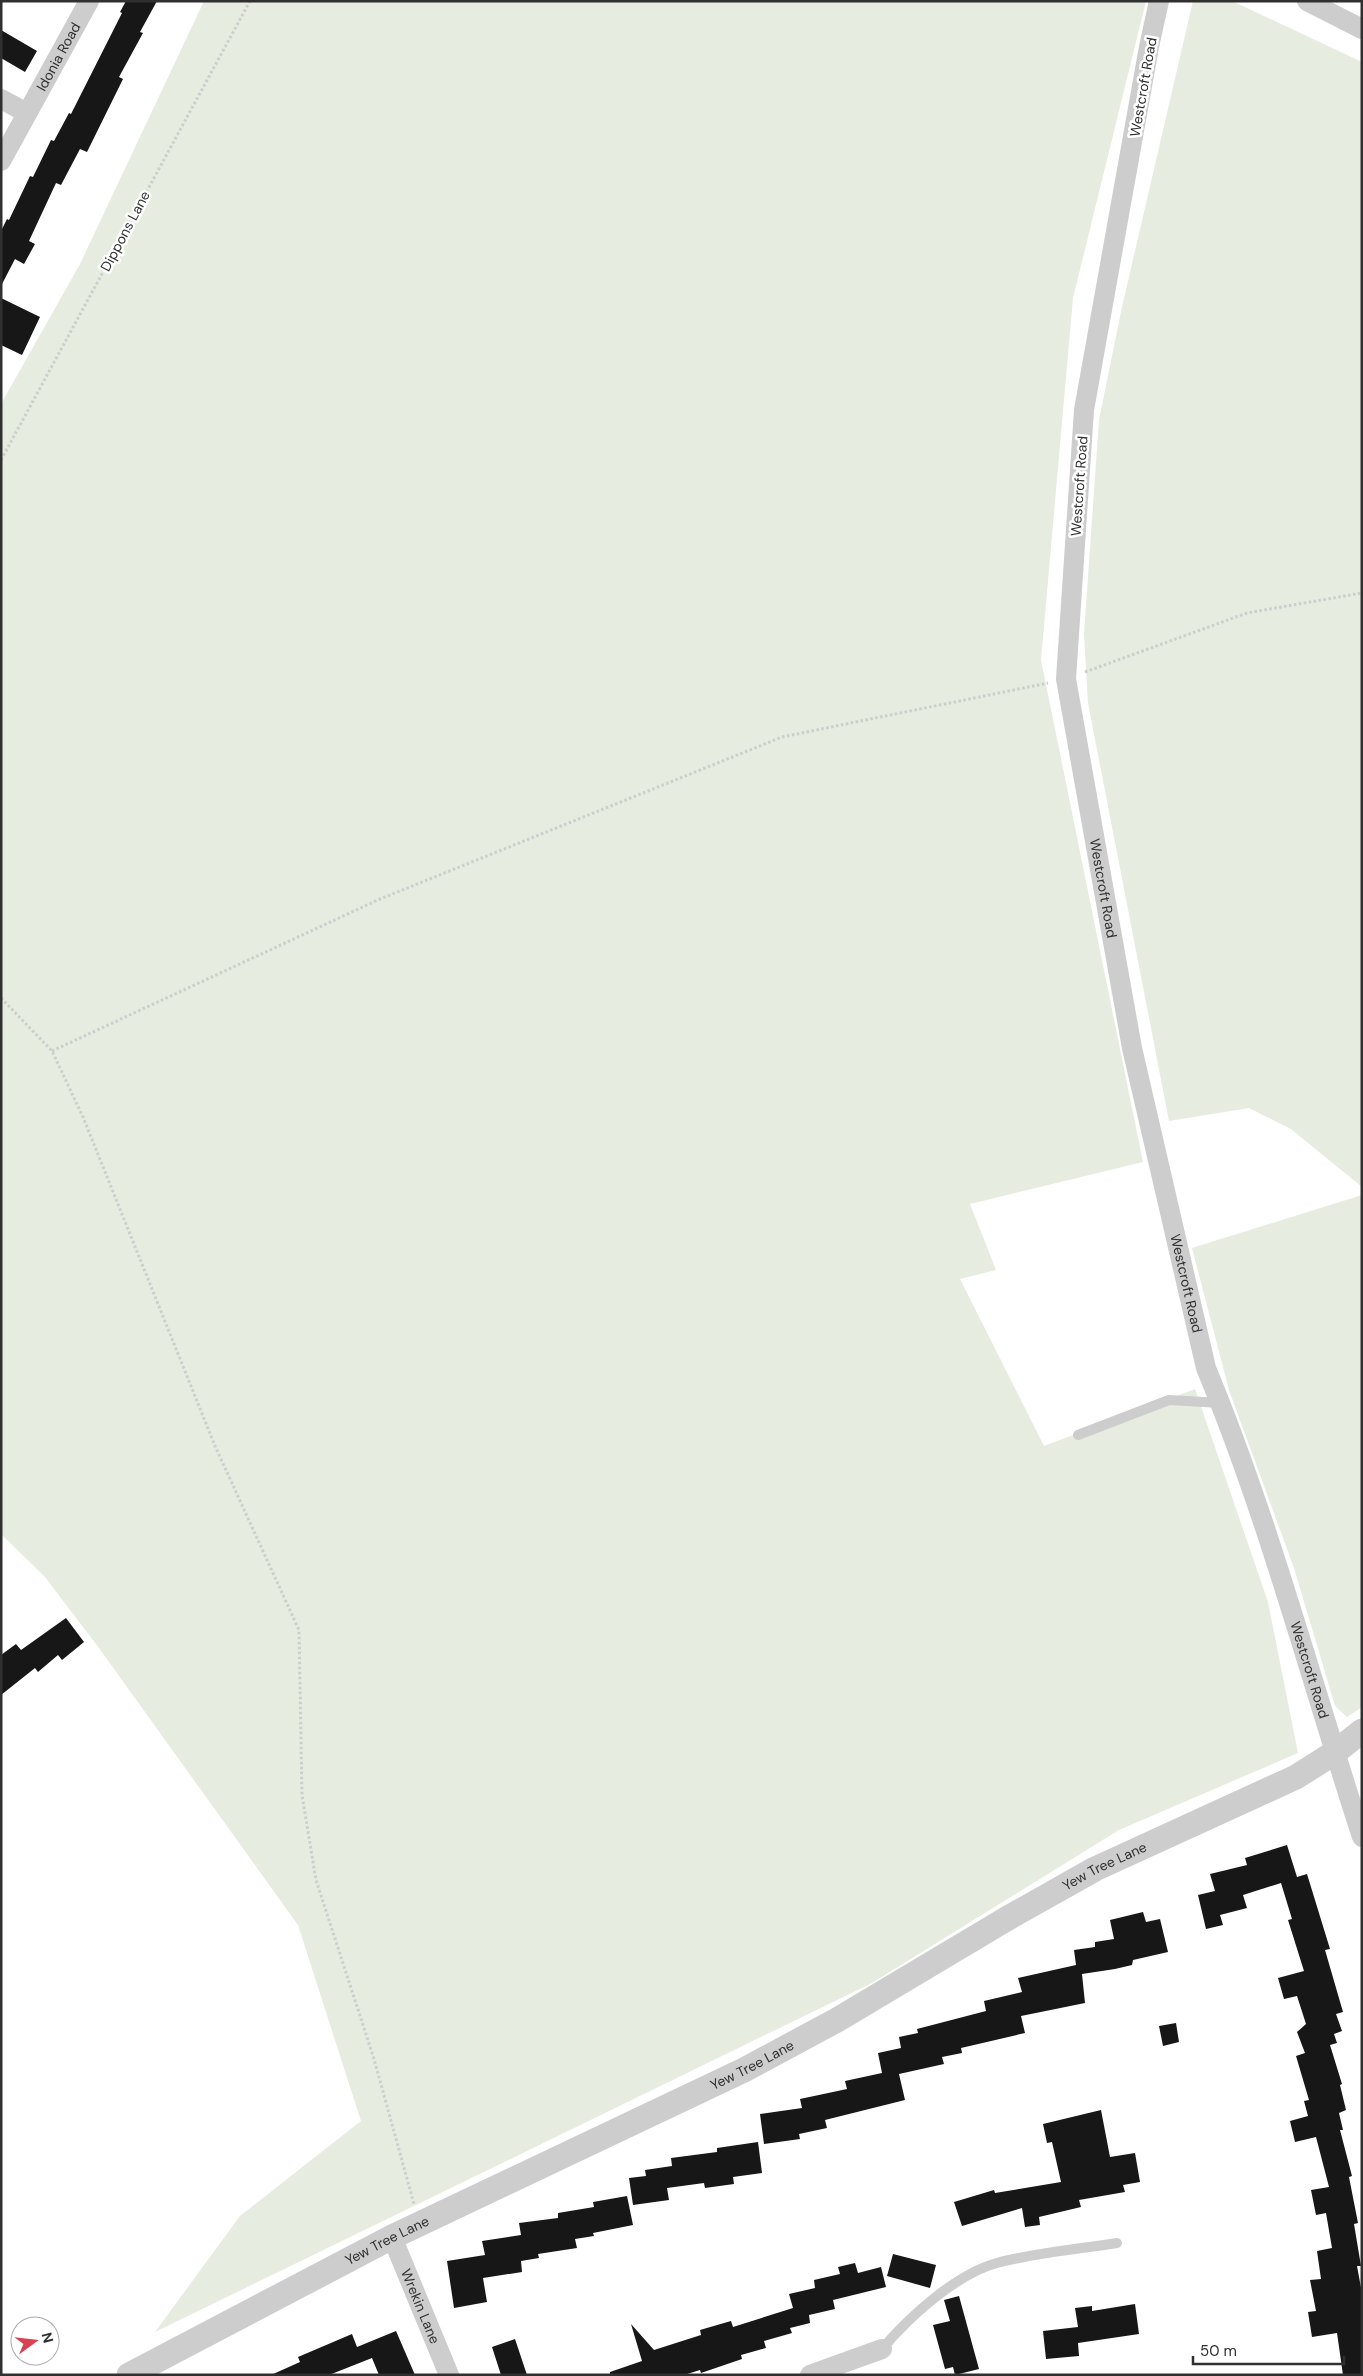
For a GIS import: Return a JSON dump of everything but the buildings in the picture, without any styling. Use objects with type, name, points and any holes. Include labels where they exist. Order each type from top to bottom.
[{"type":"street","name":"Idonia Road","points":[[1,161],[89,1]]},
{"type":"street","name":"Westcroft Road","points":[[1159,1],[1149,47],[1084,410],[1066,679],[1132,1048],[1206,1368],[1220,1403],[1285,1591],[1334,1753],[1362,1837]]},
{"type":"street","points":[[1307,1],[1362,29]]},
{"type":"street","points":[[1,100],[27,113]]},
{"type":"street","name":"Yew Tree Lane","points":[[129,2375],[392,2237],[744,2070],[837,2020],[1008,1918],[1095,1869],[1296,1777],[1334,1753],[1362,1731]]},
{"type":"street","name":"Wrekin Lane","points":[[392,2237],[448,2375]]},
{"type":"street","points":[[810,2375],[882,2349]]},
{"type":"lane","points":[[1078,1435],[1169,1400],[1220,1403]]},
{"type":"lane","points":[[882,2349],[895,2333],[950,2285],[996,2263],[1117,2243]]},
{"type":"path","name":"Dippons Lane","points":[[1,460],[250,1]]},
{"type":"path","points":[[52,1051],[380,900],[782,737],[1066,679],[1248,612],[1362,593]]},
{"type":"path","points":[[1,998],[52,1051],[83,1117],[215,1446],[298,1630],[302,1795],[316,1880],[374,2059],[411,2197],[421,2223]]},
{"type":"shaded area","points":[[204,1],[1146,1],[1073,298],[1041,660],[1143,1162],[970,1204],[996,1270],[960,1279],[1044,1446],[1195,1389],[1268,1602],[1298,1753],[1119,1830],[872,1983],[155,2332],[240,2216],[361,2121],[298,1925],[99,1648],[45,1577],[1,1534],[1,404],[80,264]]},
{"type":"shaded area","points":[[1193,1],[1232,1],[1362,62],[1362,1187],[1291,1129],[1249,1108],[1169,1121],[1088,703],[1084,634],[1099,420],[1122,307]]},
{"type":"shaded area","points":[[1362,1195],[1362,1707],[1347,1717],[1335,1706],[1294,1568],[1229,1390],[1192,1248]]}]
